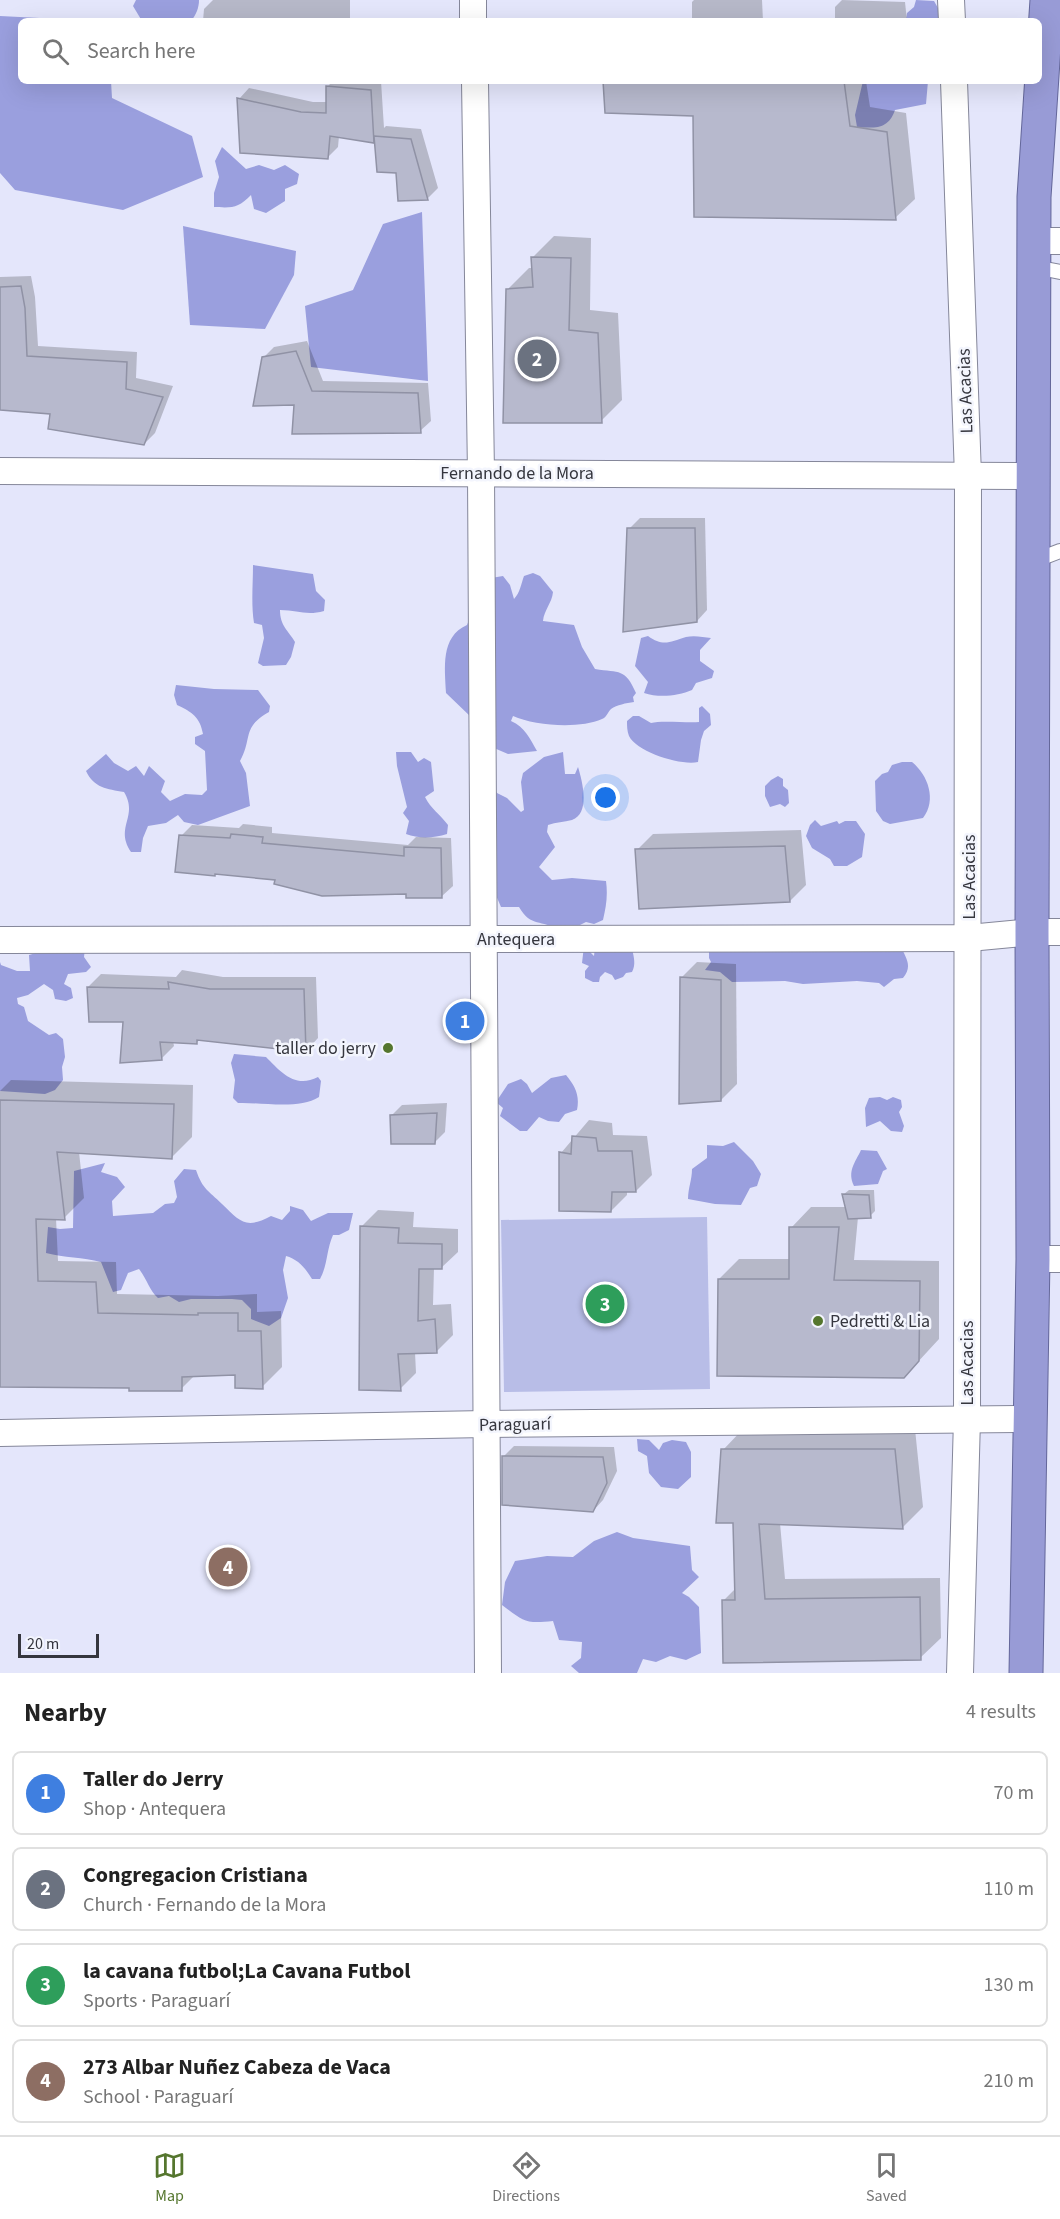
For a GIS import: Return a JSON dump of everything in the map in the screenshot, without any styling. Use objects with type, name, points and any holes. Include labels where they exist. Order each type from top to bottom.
[{"type":"highway","points":[[1042,76],[1047,0]]},
{"type":"highway","points":[[1026,1673],[1030,1419],[1047,1259],[1047,556],[1034,476],[1047,255],[1034,197],[1041,84]]},
{"type":"street","points":[[473,0],[474,18]]},
{"type":"street","points":[[951,0],[952,18]]},
{"type":"street","points":[[474,84],[481,473],[488,1673]]},
{"type":"street","name":"Las Acacias","points":[[954,84],[968,476],[967,1419],[960,1673]]},
{"type":"street","name":"Fernando de la Mora","points":[[0,471],[1034,476]]},
{"type":"street","name":"Antequera","points":[[0,940],[969,938],[1046,932]]},
{"type":"street","name":"Paraguarí","points":[[0,1433],[486,1424],[1030,1419]]},
{"type":"shaded area","points":[[136,0],[199,0],[193,18],[140,18],[133,6]]},
{"type":"shaded area","points":[[916,0],[934,1],[940,18],[906,18],[907,13],[914,7]]},
{"type":"shaded area","points":[[0,16],[40,18],[18,18],[18,84],[111,84],[112,98],[192,136],[203,177],[123,210],[15,190],[0,173]]},
{"type":"shaded area","points":[[862,84],[928,84],[926,104],[895,110],[885,124],[870,128],[857,127],[855,115]]},
{"type":"shaded area","points":[[222,147],[246,169],[259,165],[274,170],[285,165],[299,174],[297,184],[285,189],[285,201],[266,213],[254,209],[251,195],[235,206],[214,207],[214,193],[219,177],[215,161]]},
{"type":"shaded area","points":[[422,212],[428,381],[311,367],[305,306],[353,290],[383,224]]},
{"type":"shaded area","points":[[183,226],[296,251],[294,275],[265,329],[190,325]]},
{"type":"shaded area","points":[[253,565],[313,574],[316,591],[325,600],[324,611],[307,613],[280,610],[283,624],[295,642],[286,665],[263,666],[258,663],[264,638],[262,625],[254,623]]},
{"type":"shaded area","points":[[533,573],[540,576],[553,592],[543,621],[574,625],[582,647],[595,669],[625,675],[636,693],[633,697],[634,702],[613,708],[604,718],[593,722],[558,725],[533,722],[513,716],[511,721],[524,730],[537,751],[508,754],[494,748],[491,578],[503,576],[510,585],[514,599],[524,576]]},
{"type":"shaded area","points":[[470,617],[471,717],[446,693],[445,674],[448,645],[458,630],[467,625]]},
{"type":"shaded area","points":[[648,636],[658,642],[671,642],[689,636],[711,638],[700,650],[700,661],[714,671],[712,678],[696,683],[692,690],[681,694],[662,696],[644,693],[648,682],[635,666],[641,638]]},
{"type":"shaded area","points":[[176,685],[258,690],[270,706],[269,712],[251,728],[240,761],[246,773],[250,806],[198,825],[184,822],[178,815],[166,823],[148,826],[141,852],[131,852],[125,836],[129,808],[124,792],[107,789],[97,784],[86,771],[106,754],[114,763],[128,771],[136,766],[144,776],[149,766],[165,781],[161,792],[170,801],[185,794],[202,795],[207,790],[205,751],[195,744],[195,737],[203,734],[202,728],[195,716],[177,705],[174,695]]},
{"type":"shaded area","points":[[702,706],[710,714],[711,725],[704,731],[698,762],[681,762],[660,756],[641,747],[629,736],[627,721],[633,716],[639,716],[651,723],[699,722],[699,708]]},
{"type":"shaded area","points":[[396,752],[411,752],[418,762],[424,758],[431,762],[434,791],[425,797],[448,825],[447,834],[416,837],[406,834],[409,821],[403,813],[407,807]]},
{"type":"shaded area","points":[[563,752],[565,774],[575,774],[578,767],[584,796],[582,811],[572,820],[548,825],[547,832],[555,847],[539,867],[552,880],[572,878],[606,881],[607,897],[603,920],[594,924],[586,922],[558,930],[532,921],[523,914],[519,907],[501,907],[495,893],[493,788],[521,812],[524,810],[521,782],[523,773],[544,757]]},
{"type":"shaded area","points":[[912,762],[918,767],[929,788],[929,803],[923,818],[890,824],[883,821],[876,811],[875,781],[888,772],[892,765]]},
{"type":"shaded area","points":[[778,776],[783,779],[783,786],[788,790],[789,803],[785,807],[780,804],[770,807],[765,796],[765,786]]},
{"type":"shaded area","points":[[815,820],[821,826],[837,821],[839,824],[845,821],[856,821],[865,834],[862,857],[847,866],[834,866],[830,859],[812,848],[806,836],[810,825]]},
{"type":"shaded area","points":[[722,943],[900,945],[908,962],[908,970],[903,978],[894,979],[884,987],[879,983],[857,981],[803,984],[785,981],[732,982],[720,972],[705,970],[711,962],[709,952]]},
{"type":"shaded area","points":[[584,946],[594,956],[595,947],[632,949],[634,964],[632,972],[615,980],[612,975],[605,972],[599,982],[585,978],[585,971],[589,966],[582,963]]},
{"type":"shaded area","points":[[85,948],[84,957],[91,967],[86,972],[68,974],[64,984],[71,988],[73,998],[66,1001],[55,999],[53,990],[44,984],[28,995],[17,998],[18,1004],[24,1007],[28,1021],[49,1035],[56,1033],[63,1039],[65,1057],[62,1067],[63,1080],[55,1090],[45,1094],[0,1091],[0,962],[1,965],[17,971],[30,971],[29,955]]},
{"type":"shaded area","points":[[234,1054],[266,1057],[283,1073],[295,1080],[310,1080],[318,1077],[321,1081],[319,1097],[311,1101],[291,1104],[238,1103],[233,1098],[235,1080],[231,1063]]},
{"type":"shaded area","points":[[566,1075],[576,1091],[577,1110],[565,1114],[559,1122],[539,1117],[527,1131],[520,1131],[500,1116],[503,1108],[496,1102],[508,1084],[521,1079],[532,1093],[551,1078]]},
{"type":"shaded area","points":[[880,1097],[887,1100],[893,1097],[901,1100],[902,1107],[899,1112],[904,1126],[902,1132],[891,1131],[880,1121],[866,1127],[865,1108],[869,1098]]},
{"type":"shaded area","points":[[734,1142],[753,1161],[761,1174],[757,1186],[750,1188],[741,1205],[715,1204],[688,1199],[692,1169],[707,1158],[707,1145],[723,1146]]},
{"type":"shaded area","points":[[861,1150],[877,1151],[887,1169],[883,1171],[878,1184],[854,1186],[851,1176],[854,1163]]},
{"type":"shaded area","points":[[105,1163],[101,1172],[117,1177],[125,1187],[112,1201],[113,1216],[153,1213],[165,1204],[174,1203],[177,1197],[174,1181],[184,1169],[196,1170],[206,1189],[244,1222],[255,1222],[271,1216],[282,1220],[290,1211],[290,1206],[303,1210],[311,1221],[328,1213],[353,1213],[349,1230],[333,1235],[320,1279],[312,1279],[301,1265],[286,1256],[283,1270],[288,1298],[281,1318],[269,1326],[251,1319],[251,1309],[242,1300],[191,1299],[179,1302],[169,1296],[158,1298],[139,1269],[128,1273],[121,1290],[113,1292],[101,1262],[46,1253],[48,1227],[73,1228],[74,1171]]},
{"type":"shaded area","points":[[707,1217],[710,1389],[504,1392],[501,1220]]},
{"type":"shaded area","points":[[637,1439],[649,1440],[659,1450],[663,1443],[672,1440],[686,1442],[691,1452],[691,1477],[678,1489],[661,1487],[649,1473],[647,1456],[638,1451]]},
{"type":"shaded area","points":[[617,1532],[633,1538],[690,1546],[692,1570],[699,1577],[682,1593],[699,1607],[701,1653],[686,1660],[670,1656],[656,1662],[643,1659],[637,1673],[579,1673],[571,1666],[581,1658],[582,1642],[559,1640],[553,1621],[525,1620],[502,1605],[505,1582],[515,1561],[547,1556],[573,1557],[594,1541]]},
{"type":"building","points":[[603,84],[844,84],[850,126],[887,132],[896,220],[694,217],[693,116],[605,113]]},
{"type":"building","points":[[326,86],[371,90],[374,143],[330,136],[328,159],[240,153],[237,98],[301,112],[326,113]]},
{"type":"building","points":[[374,136],[411,139],[428,200],[398,201],[396,173],[377,172]]},
{"type":"building","points":[[531,257],[571,258],[569,330],[598,333],[602,423],[503,423],[506,289],[533,287]]},
{"type":"building","points":[[21,286],[25,308],[27,356],[127,362],[126,389],[163,397],[144,445],[48,429],[50,414],[0,410],[0,287]]},
{"type":"building","points":[[296,351],[312,391],[418,393],[421,433],[292,434],[294,405],[253,406],[262,357]]},
{"type":"building","points":[[627,528],[695,528],[697,622],[623,632]]},
{"type":"building","points":[[231,834],[263,837],[262,843],[404,856],[404,847],[441,848],[442,898],[406,898],[406,894],[322,896],[274,884],[275,880],[175,872],[179,835],[230,838]]},
{"type":"building","points":[[785,846],[790,902],[639,909],[635,849]]},
{"type":"building","points":[[680,977],[721,980],[721,1101],[679,1104]]},
{"type":"building","points":[[168,982],[210,989],[304,989],[306,1052],[197,1040],[197,1044],[160,1042],[162,1060],[120,1063],[123,1022],[89,1022],[87,987],[169,989]]},
{"type":"building","points":[[0,1100],[174,1104],[172,1159],[57,1152],[65,1220],[36,1219],[38,1281],[96,1282],[98,1313],[198,1315],[198,1313],[238,1313],[238,1331],[261,1331],[263,1389],[235,1388],[235,1375],[182,1377],[182,1391],[129,1391],[129,1388],[0,1387]]},
{"type":"building","points":[[437,1113],[435,1144],[391,1144],[390,1115]]},
{"type":"building","points":[[572,1136],[596,1138],[598,1151],[632,1151],[636,1192],[612,1192],[611,1212],[559,1211],[559,1152],[571,1154]]},
{"type":"building","points":[[842,1194],[869,1195],[871,1218],[848,1219]]},
{"type":"building","points":[[360,1226],[399,1228],[398,1243],[442,1244],[442,1269],[419,1269],[418,1321],[435,1319],[437,1353],[398,1354],[401,1391],[359,1390]]},
{"type":"building","name":"Pedretti & Lia","points":[[789,1227],[839,1227],[834,1280],[920,1281],[919,1361],[904,1378],[717,1376],[718,1279],[789,1279]]},
{"type":"building","points":[[721,1449],[895,1449],[903,1529],[759,1524],[765,1599],[920,1597],[921,1660],[723,1663],[722,1600],[735,1600],[733,1523],[716,1523]]},
{"type":"building","points":[[502,1456],[603,1457],[607,1483],[593,1512],[502,1505]]},
{"type":"place","name":"Congregacion Cristiana","points":[[537,359]]},
{"type":"place","name":"Taller do Jerry","points":[[465,1021]]},
{"type":"place","name":"taller do jerry","points":[[388,1048]]},
{"type":"place","name":"la cavana futbol;La Cavana Futbol","points":[[605,1304]]},
{"type":"place","name":"Pedretti & Lia","points":[[818,1321]]},
{"type":"place","name":"273 Albar Nuñez Cabeza de Vaca","points":[[228,1567]]}]
